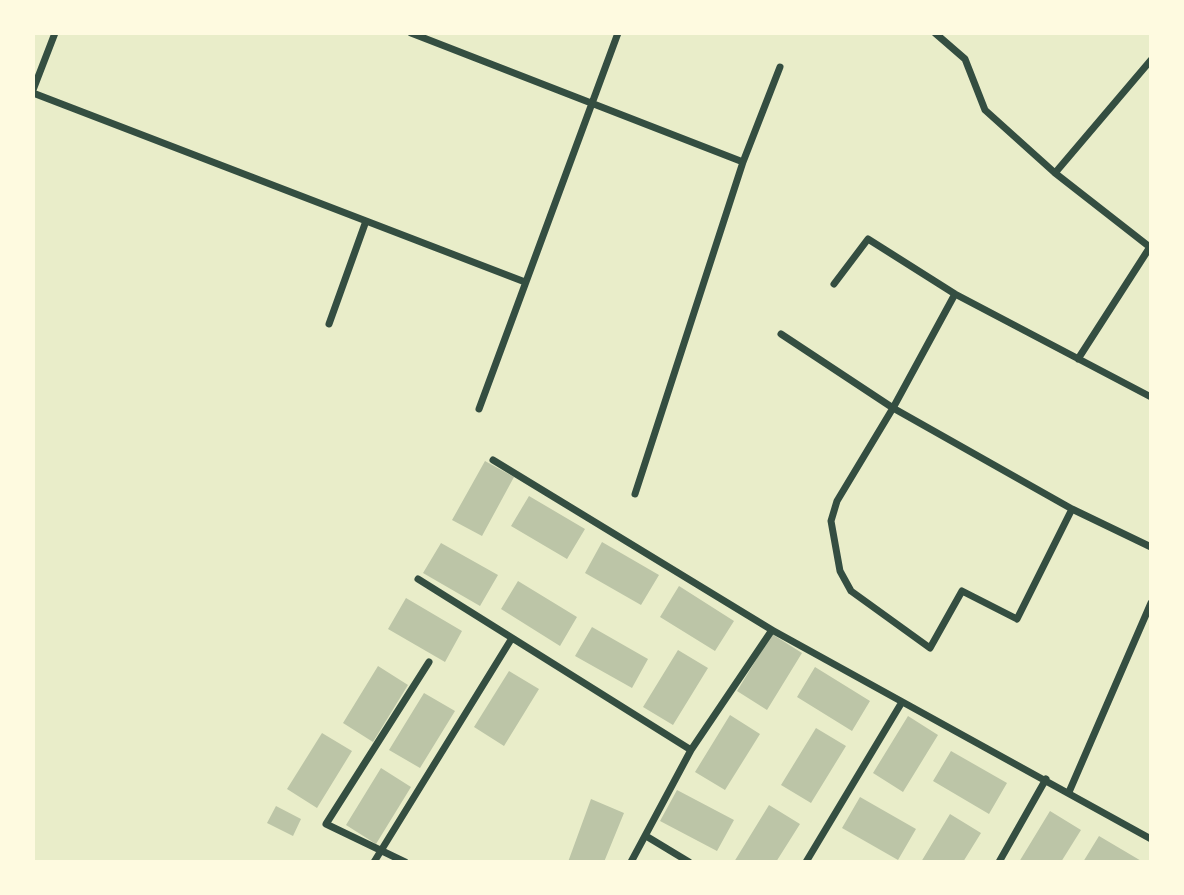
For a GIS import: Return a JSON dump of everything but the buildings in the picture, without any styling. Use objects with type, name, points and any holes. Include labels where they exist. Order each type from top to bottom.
[{"type":"street","points":[[55,33],[33,91],[526,282]]},
{"type":"street","points":[[411,33],[743,162]]},
{"type":"street","points":[[478,409],[618,33]]},
{"type":"street","points":[[935,33],[948,36],[965,59],[985,110],[1055,173],[1150,248],[1078,359]]},
{"type":"street","points":[[1055,173],[1151,60]]},
{"type":"street","points":[[635,494],[743,162],[780,67]]},
{"type":"street","points":[[329,324],[366,221]]},
{"type":"street","points":[[834,284],[868,239],[955,294],[1151,397]]},
{"type":"street","points":[[955,294],[893,408],[837,501],[831,521],[840,571],[851,592],[930,648],[962,591],[1017,619],[1072,509]]},
{"type":"street","points":[[780,334],[893,408],[1072,509],[1151,547]]},
{"type":"street","points":[[493,460],[772,630],[1151,839]]},
{"type":"street","points":[[418,579],[691,750]]},
{"type":"street","points":[[1069,792],[1151,603]]},
{"type":"street","points":[[631,862],[691,750],[772,630]]},
{"type":"street","points":[[374,862],[512,638]]},
{"type":"street","points":[[405,862],[326,824],[429,662]]},
{"type":"street","points":[[806,862],[902,702]]},
{"type":"street","points":[[999,862],[1046,779]]},
{"type":"street","points":[[646,836],[689,862]]}]
